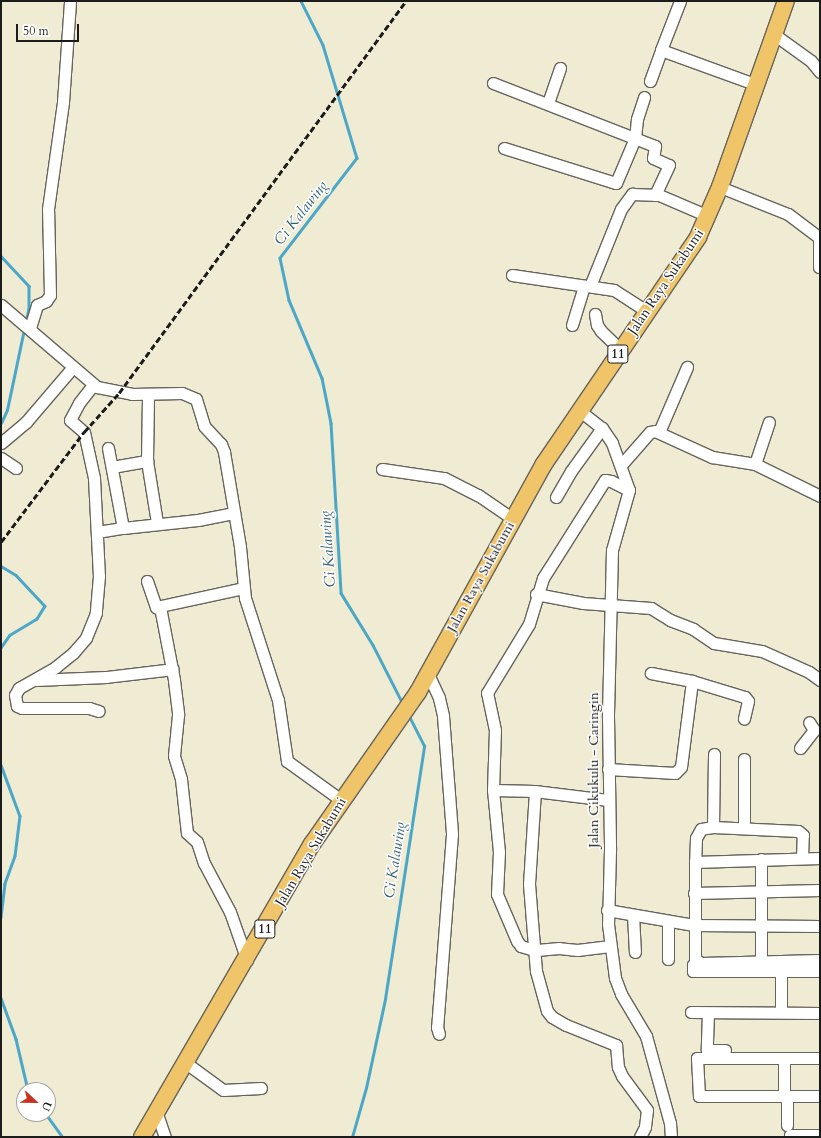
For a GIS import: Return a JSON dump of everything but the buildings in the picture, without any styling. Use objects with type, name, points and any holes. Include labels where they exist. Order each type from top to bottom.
[{"type":"highway","name":"Jalan Raya Sukabumi","points":[[142,1137],[247,960],[312,844],[341,800],[418,692],[550,454],[646,311],[692,249],[720,187],[786,1]]},
{"type":"street","points":[[30,328],[37,305],[46,301],[50,295],[48,209],[63,102],[70,1]]},
{"type":"street","points":[[650,81],[680,1]]},
{"type":"street","points":[[775,35],[811,61],[820,72]]},
{"type":"street","points":[[661,50],[757,85]]},
{"type":"street","points":[[548,102],[560,68]]},
{"type":"street","points":[[493,83],[548,102],[655,146],[653,158],[669,165],[655,195]]},
{"type":"street","points":[[504,148],[616,183],[635,138],[637,118],[644,97]]},
{"type":"street","points":[[720,187],[788,214],[819,237],[819,267]]},
{"type":"street","points":[[572,325],[587,286],[627,199],[632,194],[655,195],[708,216]]},
{"type":"street","points":[[512,276],[587,286],[619,292],[646,311]]},
{"type":"street","points":[[1,305],[30,328],[93,385],[119,393],[182,393],[196,399],[204,426],[222,447],[234,513],[243,588],[278,700],[287,761],[341,800]]},
{"type":"street","points":[[596,314],[595,319],[601,331],[621,350]]},
{"type":"street","points":[[1,444],[26,422],[73,367]]},
{"type":"street","points":[[659,432],[687,368]]},
{"type":"street","points":[[93,385],[79,403],[70,420],[84,432],[95,487],[99,588],[90,629],[69,657],[16,692],[19,708],[89,708],[99,711]]},
{"type":"street","points":[[148,394],[147,461],[157,523]]},
{"type":"street","points":[[580,411],[602,428],[612,443],[629,490]]},
{"type":"street","points":[[755,464],[769,422]]},
{"type":"street","points":[[556,497],[571,471],[602,428]]},
{"type":"street","points":[[621,465],[650,432],[659,432],[712,457],[755,464],[820,496]]},
{"type":"street","points":[[108,448],[123,528]]},
{"type":"street","points":[[1,458],[16,468]]},
{"type":"street","points":[[112,467],[147,461]]},
{"type":"street","points":[[382,469],[444,478],[478,495],[513,519]]},
{"type":"street","points":[[610,946],[577,950],[559,948],[534,950],[521,946],[517,941],[499,900],[496,886],[499,852],[493,790],[495,730],[488,700],[488,688],[504,668],[529,624],[536,594],[543,578],[605,480],[611,480],[629,490]]},
{"type":"street","name":"Jalan Cikukulu - Caringin","points":[[629,490],[613,543],[608,769],[607,910],[610,946],[619,990],[647,1039],[670,1122],[671,1137]]},
{"type":"street","points":[[97,532],[157,523],[198,520],[234,513]]},
{"type":"street","points":[[147,580],[154,605],[160,607],[243,588]]},
{"type":"street","points":[[536,594],[584,603],[652,608],[670,620],[693,629],[714,643],[762,651],[810,672],[820,680]]},
{"type":"street","points":[[160,607],[173,669],[178,715],[174,756],[181,778],[187,833],[197,842],[204,863],[230,912],[247,960]]},
{"type":"street","points":[[36,680],[106,677],[173,669]]},
{"type":"street","points":[[651,673],[692,681],[745,697],[748,701],[744,719]]},
{"type":"street","points":[[428,674],[439,698],[443,716],[452,834],[437,1014],[439,1034]]},
{"type":"street","points":[[608,769],[670,773],[680,770],[692,681]]},
{"type":"street","points":[[800,748],[814,732],[814,723]]},
{"type":"street","points":[[713,827],[714,754]]},
{"type":"street","points":[[744,758],[744,828]]},
{"type":"street","points":[[493,790],[535,791],[608,800]]},
{"type":"street","points":[[535,791],[529,884],[537,980],[547,1011],[566,1025],[616,1045],[618,1067],[647,1110],[645,1128],[640,1137]]},
{"type":"street","points":[[697,962],[694,925],[694,862],[698,833],[702,829],[713,827],[798,831],[803,835],[802,858]]},
{"type":"street","points":[[694,862],[820,858]]},
{"type":"street","points":[[761,859],[761,961]]},
{"type":"street","points":[[694,893],[761,893],[820,890]]},
{"type":"street","points":[[607,910],[694,925],[820,926]]},
{"type":"street","points":[[633,915],[635,952]]},
{"type":"street","points":[[668,921],[668,959]]},
{"type":"street","points":[[820,960],[781,966],[693,971],[692,965],[697,962],[761,961],[781,966],[820,971]]},
{"type":"street","points":[[781,966],[781,1012]]},
{"type":"street","points":[[691,1012],[820,1013]]},
{"type":"street","points":[[708,1013],[702,1050],[820,1058]]},
{"type":"street","points":[[820,1051],[787,1056],[697,1058],[699,1096],[820,1096]]},
{"type":"street","points":[[787,1056],[786,1096],[788,1130],[820,1135]]},
{"type":"street","points":[[186,1063],[223,1090],[261,1088]]},
{"type":"street","points":[[156,1114],[165,1137]]},
{"type":"waterway","name":"Ci Kalawing","points":[[301,1],[323,45],[357,158],[280,258],[289,300],[322,378],[331,423],[341,593],[373,645],[403,704]]},
{"type":"waterway","points":[[1,256],[29,286],[29,309],[26,322]]},
{"type":"waterway","points":[[1,423],[7,410],[24,329]]},
{"type":"waterway","points":[[1,566],[16,575],[45,606],[37,619],[10,635],[1,648]]},
{"type":"waterway","name":"Ci Kalawing","points":[[352,1137],[366,1088],[385,999],[424,746],[409,716]]},
{"type":"waterway","points":[[1,765],[20,816],[15,856],[5,884],[1,918]]},
{"type":"waterway","points":[[1,998],[16,1039],[26,1082]]},
{"type":"waterway","points":[[52,1122],[63,1137]]},
{"type":"railway","points":[[1,542],[84,432],[119,393],[406,1]]}]
